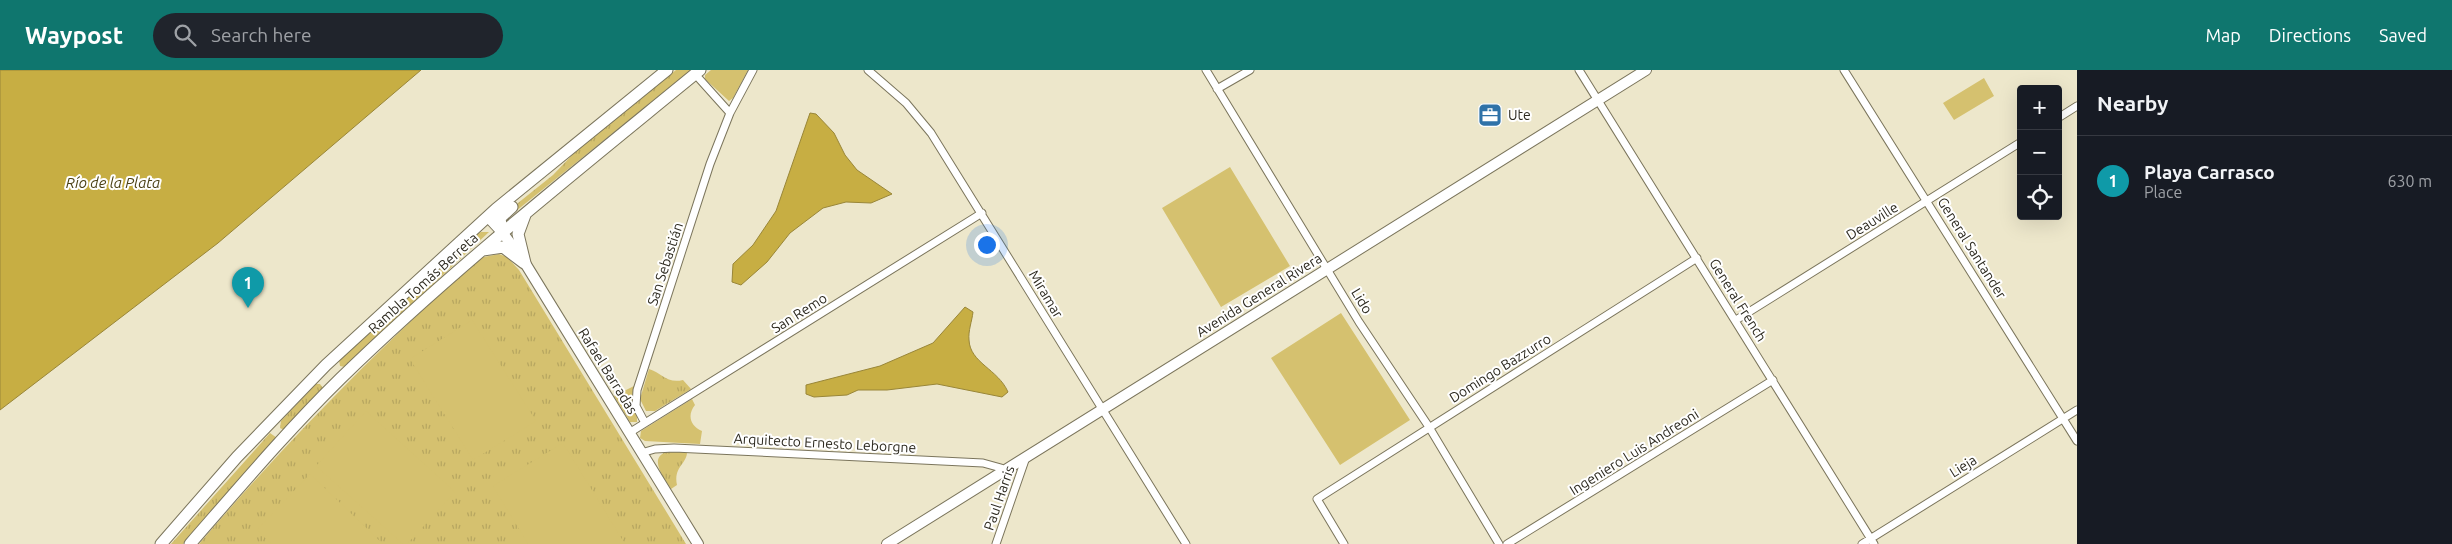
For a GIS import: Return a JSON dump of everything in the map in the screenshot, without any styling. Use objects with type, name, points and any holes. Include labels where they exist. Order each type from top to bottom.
[{"type":"main road","name":"Rambla Tomás Berreta","points":[[162,544],[268,425],[326,365],[488,218],[667,70]]},
{"type":"main road","name":"Avenida General Rivera","points":[[888,544],[1646,70]]},
{"type":"main road","name":"Rambla Tomás Berreta","points":[[190,544],[339,380],[479,251],[698,72]]},
{"type":"main road","points":[[502,232],[501,216],[548,175],[566,153]]},
{"type":"main road","points":[[525,263],[518,234],[528,211]]},
{"type":"main road","name":"Rafael Barradas","points":[[488,218],[502,232],[525,263],[698,544]]},
{"type":"main road","points":[[479,251],[493,247],[504,247],[525,263]]},
{"type":"main road","points":[[326,365],[339,380]]},
{"type":"main road","points":[[268,425],[284,439]]},
{"type":"street","name":"San Sebastián","points":[[645,423],[636,406],[638,390],[705,178],[730,113],[753,70]]},
{"type":"street","name":"Miramar","points":[[868,70],[906,103],[931,133],[1186,544]]},
{"type":"street","name":"Lido","points":[[1206,70],[1328,268],[1359,322],[1428,428],[1499,544]]},
{"type":"street","points":[[1217,89],[1250,70]]},
{"type":"street","name":"General French","points":[[1579,70],[1774,380],[1872,541]]},
{"type":"street","name":"General Santander","points":[[1844,70],[2077,441]]},
{"type":"street","points":[[698,72],[730,113]]},
{"type":"street","points":[[2062,115],[2077,106]]},
{"type":"street","name":"Deauville","points":[[1736,320],[2017,145]]},
{"type":"street","name":"San Remo","points":[[629,433],[982,213]]},
{"type":"street","name":"Domingo Bazzurro","points":[[1344,544],[1317,498],[1697,258]]},
{"type":"street","name":"Ingeniero Luis Andreoni","points":[[1507,544],[1774,380]]},
{"type":"street","name":"Lieja","points":[[1862,544],[1872,541],[2077,410]]},
{"type":"street","name":"Arquitecto Ernesto Leborgne","points":[[641,453],[655,449],[674,448],[983,463],[1001,468],[1005,472]]},
{"type":"street","name":"Paul Harris","points":[[996,544],[1025,460]]},
{"type":"green space","points":[[676,70],[691,70],[505,220],[503,215],[553,175],[577,150]]},
{"type":"green space","points":[[711,70],[748,70],[733,98],[729,101],[705,79],[705,75]]},
{"type":"green space","points":[[1984,78],[1994,96],[1954,120],[1943,103]]},
{"type":"green space","points":[[1230,167],[1290,266],[1221,307],[1162,208]]},
{"type":"green space","points":[[481,232],[489,232],[345,367],[340,366],[339,360],[471,237]]},
{"type":"green space","points":[[499,254],[507,257],[519,270],[686,544],[199,544],[299,432],[405,326],[479,258]]},
{"type":"green space","points":[[1341,313],[1410,420],[1340,465],[1271,358]]},
{"type":"green space","points":[[472,320],[536,421],[473,460],[410,359]]},
{"type":"green space","points":[[649,369],[673,381],[683,380],[691,389],[655,411],[646,411],[640,399]]},
{"type":"green space","points":[[316,384],[320,384],[323,388],[284,430],[280,428],[281,421]]},
{"type":"green space","points":[[634,386],[631,402],[637,416],[637,422],[630,422],[614,396]]},
{"type":"green space","points":[[692,399],[695,405],[691,413],[691,420],[702,431],[700,444],[645,441],[640,438],[641,431]]},
{"type":"green space","points":[[366,411],[455,492],[407,544],[403,544],[316,466]]},
{"type":"green space","points":[[270,433],[277,438],[183,544],[171,544]]},
{"type":"green space","points":[[563,443],[625,544],[528,544],[493,486]]},
{"type":"green space","points":[[668,451],[687,452],[685,460],[678,470],[677,485],[671,489],[661,474],[658,463],[662,454]]},
{"type":"green space","points":[[310,474],[383,544],[272,544],[257,530]]},
{"type":"water","name":"Río de la Plata","points":[[0,70],[421,70],[218,243],[0,410]]},
{"type":"water","points":[[810,113],[816,114],[834,133],[845,155],[857,170],[892,194],[871,203],[846,202],[823,208],[790,233],[767,262],[741,285],[732,282],[733,264],[753,245],[776,211]]},
{"type":"water","points":[[965,307],[973,312],[969,333],[971,348],[974,355],[1003,384],[1008,392],[1002,397],[937,384],[887,390],[858,390],[847,395],[814,397],[806,394],[806,385],[880,366],[933,343]]},
{"type":"place","name":"Ute","points":[[1490,115]]},
{"type":"place","name":"Playa Carrasco","points":[[248,308]]}]
